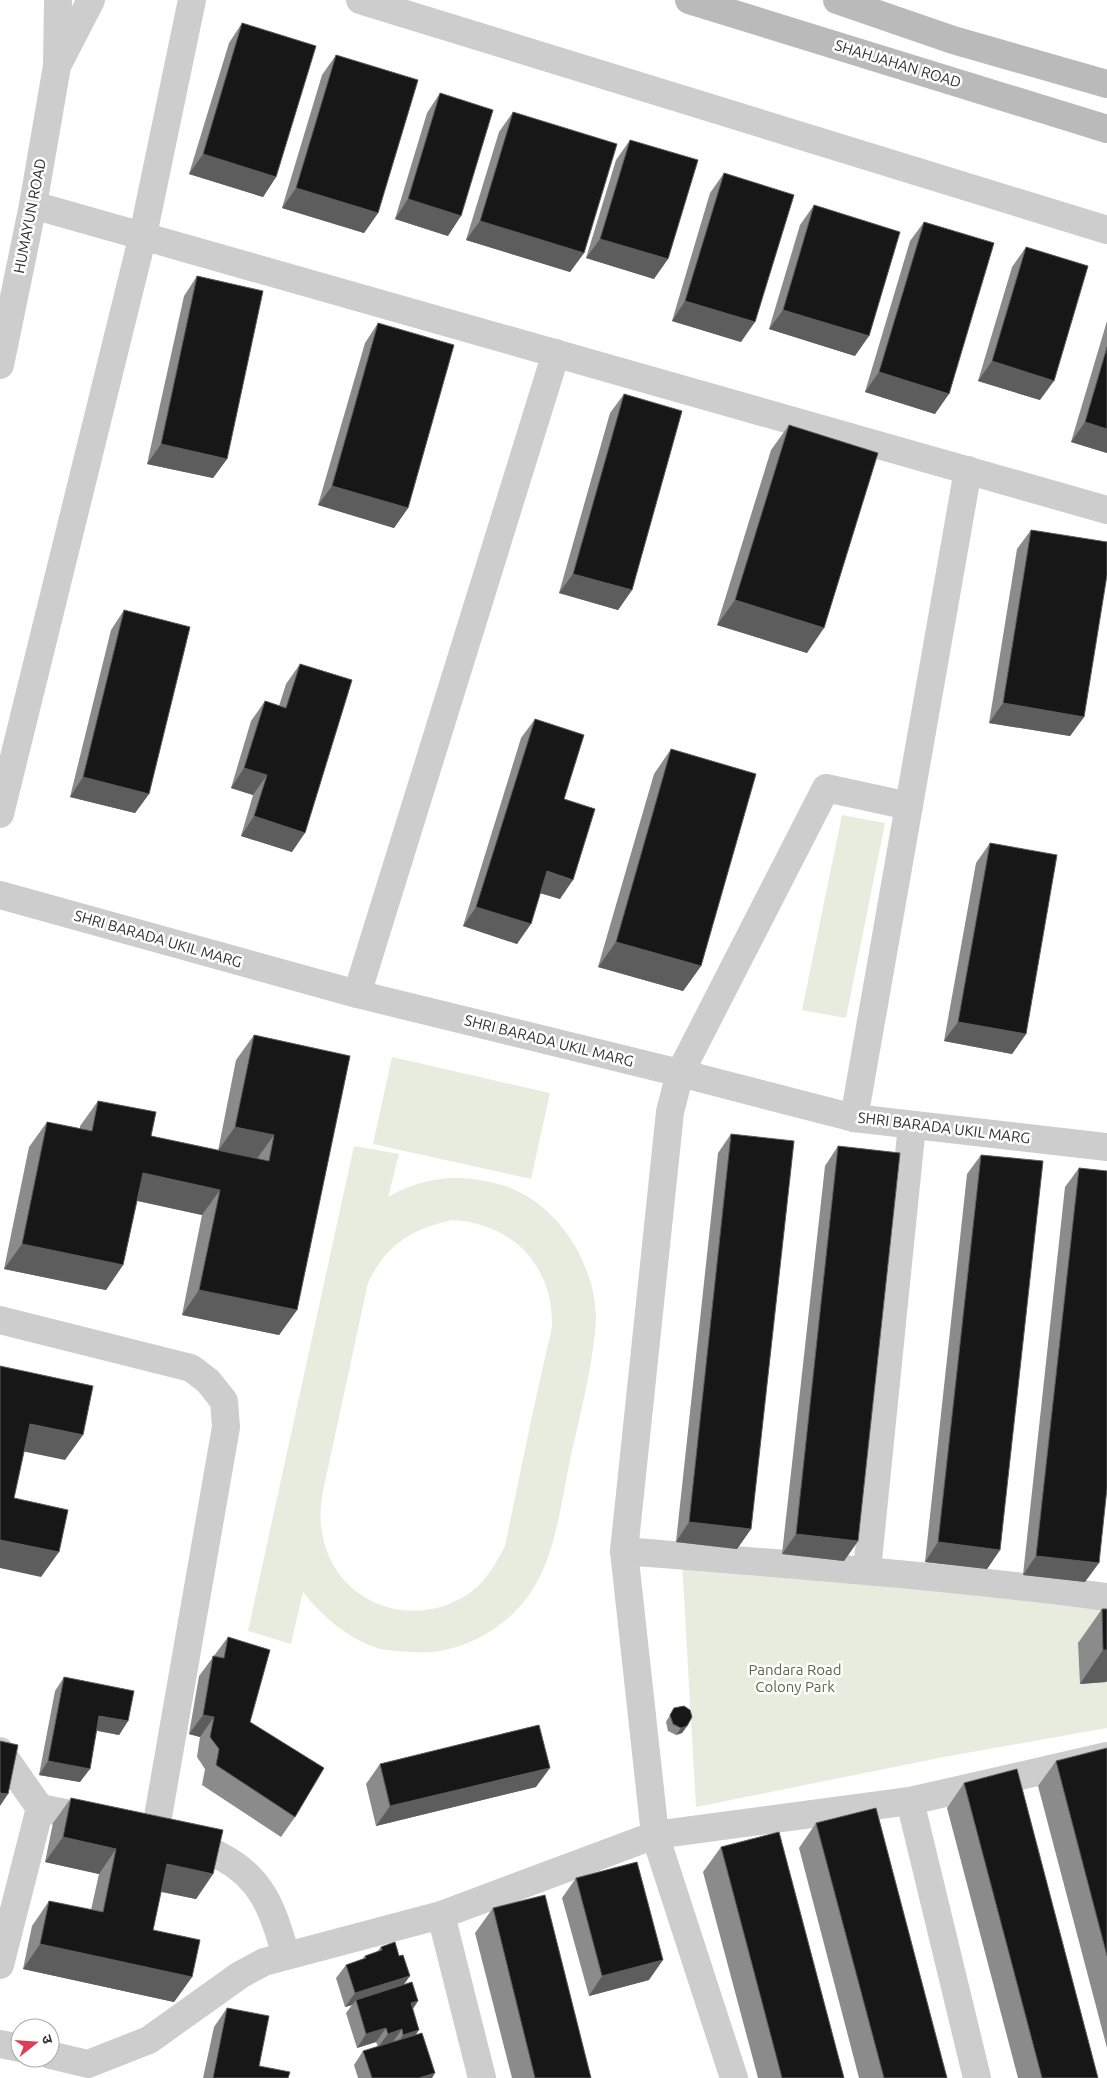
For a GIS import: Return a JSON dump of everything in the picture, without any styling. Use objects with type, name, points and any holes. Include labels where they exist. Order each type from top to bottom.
[{"type":"main road","name":"SHAHJAHAN ROAD","points":[[688,0],[1107,129]]},
{"type":"main road","points":[[837,0],[953,40],[1107,84]]},
{"type":"street","name":"HUMAYUN ROAD","points":[[0,365],[33,205],[57,66],[58,0]]},
{"type":"street","name":"HUMAYUN ROAD","points":[[57,66],[90,0]]},
{"type":"street","points":[[0,814],[143,235],[192,0]]},
{"type":"street","points":[[360,0],[1107,230]]},
{"type":"street","points":[[33,205],[1107,510]]},
{"type":"street","points":[[357,994],[556,353]]},
{"type":"street","points":[[854,1118],[968,470]]},
{"type":"street","points":[[734,2078],[655,1836],[624,1551],[670,1112],[680,1073],[826,788],[909,806]]},
{"type":"street","name":"SHRI BARADA UKIL MARG","points":[[0,894],[357,994],[680,1073],[854,1118],[1107,1147]]},
{"type":"street","points":[[867,1570],[912,1125]]},
{"type":"street","points":[[0,1320],[190,1368],[208,1381],[224,1402],[226,1427],[136,1829]]},
{"type":"street","points":[[624,1551],[867,1570],[997,1583],[1107,1597]]},
{"type":"street","points":[[0,1751],[40,1808],[136,1829],[221,1856],[246,1872],[262,1893],[274,1914],[286,1956]]},
{"type":"street","points":[[60,2059],[91,2071],[149,2040],[240,1975],[264,1962],[441,1915],[655,1836],[910,1801],[1107,1756]]},
{"type":"street","points":[[910,1801],[977,2078]]},
{"type":"street","points":[[0,1965],[40,1808]]},
{"type":"street","points":[[441,1915],[482,2078]]},
{"type":"green space","points":[[842,815],[885,823],[846,1018],[802,1010]]},
{"type":"green space","points":[[392,1057],[550,1093],[531,1179],[373,1144]]},
{"type":"green space","points":[[354,1146],[399,1154],[388,1197],[429,1181],[458,1178],[487,1181],[522,1193],[540,1205],[556,1220],[569,1237],[589,1276],[596,1318],[588,1376],[557,1527],[541,1575],[533,1589],[525,1601],[493,1630],[467,1643],[437,1652],[410,1652],[377,1648],[345,1632],[327,1618],[303,1592],[291,1644],[248,1631]],"holes":[[[452,1220],[473,1223],[492,1229],[509,1238],[524,1250],[536,1265],[545,1282],[550,1301],[551,1330],[505,1546],[502,1552],[486,1577],[471,1592],[449,1604],[425,1610],[402,1610],[379,1604],[359,1593],[342,1578],[329,1557],[322,1532],[320,1516],[323,1491],[368,1283],[375,1270],[392,1249],[412,1234]]]},
{"type":"green space","name":"Pandara Road Colony Park","points":[[682,1562],[1107,1603],[1107,1728],[944,1757],[696,1807]]},
{"type":"building","points":[[242,23],[316,46],[276,177],[203,154]]},
{"type":"building","points":[[336,55],[418,80],[378,213],[296,188]]},
{"type":"building","points":[[440,93],[493,110],[461,216],[408,199]]},
{"type":"building","points":[[513,112],[617,144],[584,253],[480,221]]},
{"type":"building","points":[[630,140],[698,160],[668,259],[600,239]]},
{"type":"building","points":[[724,173],[794,195],[755,322],[685,301]]},
{"type":"building","points":[[814,205],[900,232],[869,336],[783,310]]},
{"type":"building","points":[[924,222],[994,243],[949,394],[879,372]]},
{"type":"building","points":[[1026,247],[1088,266],[1054,381],[992,361]]},
{"type":"building","points":[[197,276],[263,291],[227,459],[161,444]]},
{"type":"building","points":[[378,323],[454,345],[408,508],[332,486]]},
{"type":"building","points":[[1107,347],[1107,429],[1085,422]]},
{"type":"building","points":[[624,394],[682,411],[632,590],[573,574]]},
{"type":"building","points":[[789,425],[878,453],[824,628],[735,600]]},
{"type":"building","points":[[1031,530],[1107,542],[1107,575],[1084,717],[1003,703]]},
{"type":"building","points":[[124,610],[190,627],[149,794],[83,777]]},
{"type":"building","points":[[300,664],[352,680],[305,833],[254,816],[267,775],[244,768],[265,701],[286,708]]},
{"type":"building","points":[[535,719],[584,735],[564,799],[595,809],[573,880],[547,871],[531,924],[476,907]]},
{"type":"building","points":[[671,749],[756,774],[701,966],[616,942]]},
{"type":"building","points":[[990,843],[1057,855],[1026,1034],[958,1022]]},
{"type":"building","points":[[254,1035],[350,1056],[297,1310],[199,1290],[220,1190],[143,1173],[123,1265],[22,1244],[47,1122],[92,1131],[98,1101],[156,1112],[151,1136],[269,1161],[274,1135],[235,1127]]},
{"type":"building","points":[[731,1134],[794,1141],[751,1529],[689,1522]]},
{"type":"building","points":[[838,1146],[900,1153],[858,1541],[796,1534]]},
{"type":"building","points":[[981,1155],[1043,1161],[1000,1550],[938,1542]]},
{"type":"building","points":[[1079,1168],[1107,1171],[1107,1488],[1099,1563],[1036,1556]]},
{"type":"building","points":[[0,1366],[93,1386],[83,1435],[30,1424],[14,1498],[68,1510],[59,1552],[0,1540]]},
{"type":"building","points":[[1102,1609],[1107,1609],[1107,1650],[1103,1650]]},
{"type":"building","points":[[228,1637],[270,1650],[250,1722],[324,1768],[295,1817],[216,1765],[219,1749],[210,1737],[214,1717],[203,1715],[213,1656],[224,1658]]},
{"type":"building","points":[[64,1677],[134,1691],[128,1721],[99,1716],[90,1769],[48,1761]]},
{"type":"building","points":[[684,1706],[690,1710],[692,1717],[687,1726],[681,1728],[673,1724],[670,1715],[674,1708]]},
{"type":"building","points":[[539,1725],[550,1768],[390,1806],[380,1764]]},
{"type":"building","points":[[0,1741],[18,1745],[8,1794],[0,1793]]},
{"type":"building","points":[[1107,1748],[1107,1956],[1056,1761]]},
{"type":"building","points":[[1017,1769],[1098,2078],[1042,2078],[964,1783]]},
{"type":"building","points":[[71,1798],[223,1830],[213,1874],[167,1864],[153,1930],[200,1940],[192,1977],[40,1944],[49,1901],[103,1912],[116,1849],[63,1837]]},
{"type":"building","points":[[876,1808],[947,2078],[884,2078],[816,1823]]},
{"type":"building","points":[[779,1832],[844,2078],[782,2078],[721,1847]]},
{"type":"building","points":[[637,1862],[663,1960],[602,1976],[576,1878]]},
{"type":"building","points":[[545,1895],[591,2078],[535,2078],[493,1908]]},
{"type":"building","points":[[395,1942],[399,1956],[403,1955],[410,1976],[355,1993],[346,1965],[366,1958],[365,1956],[382,1950],[381,1947]]},
{"type":"building","points":[[412,1982],[418,2001],[411,2003],[419,2030],[403,2035],[402,2029],[388,2034],[386,2028],[366,2034],[356,2000]]},
{"type":"building","points":[[227,2008],[269,2016],[259,2066],[290,2072],[288,2078],[213,2078]]},
{"type":"building","points":[[422,2033],[435,2073],[419,2078],[372,2078],[363,2051]]}]
